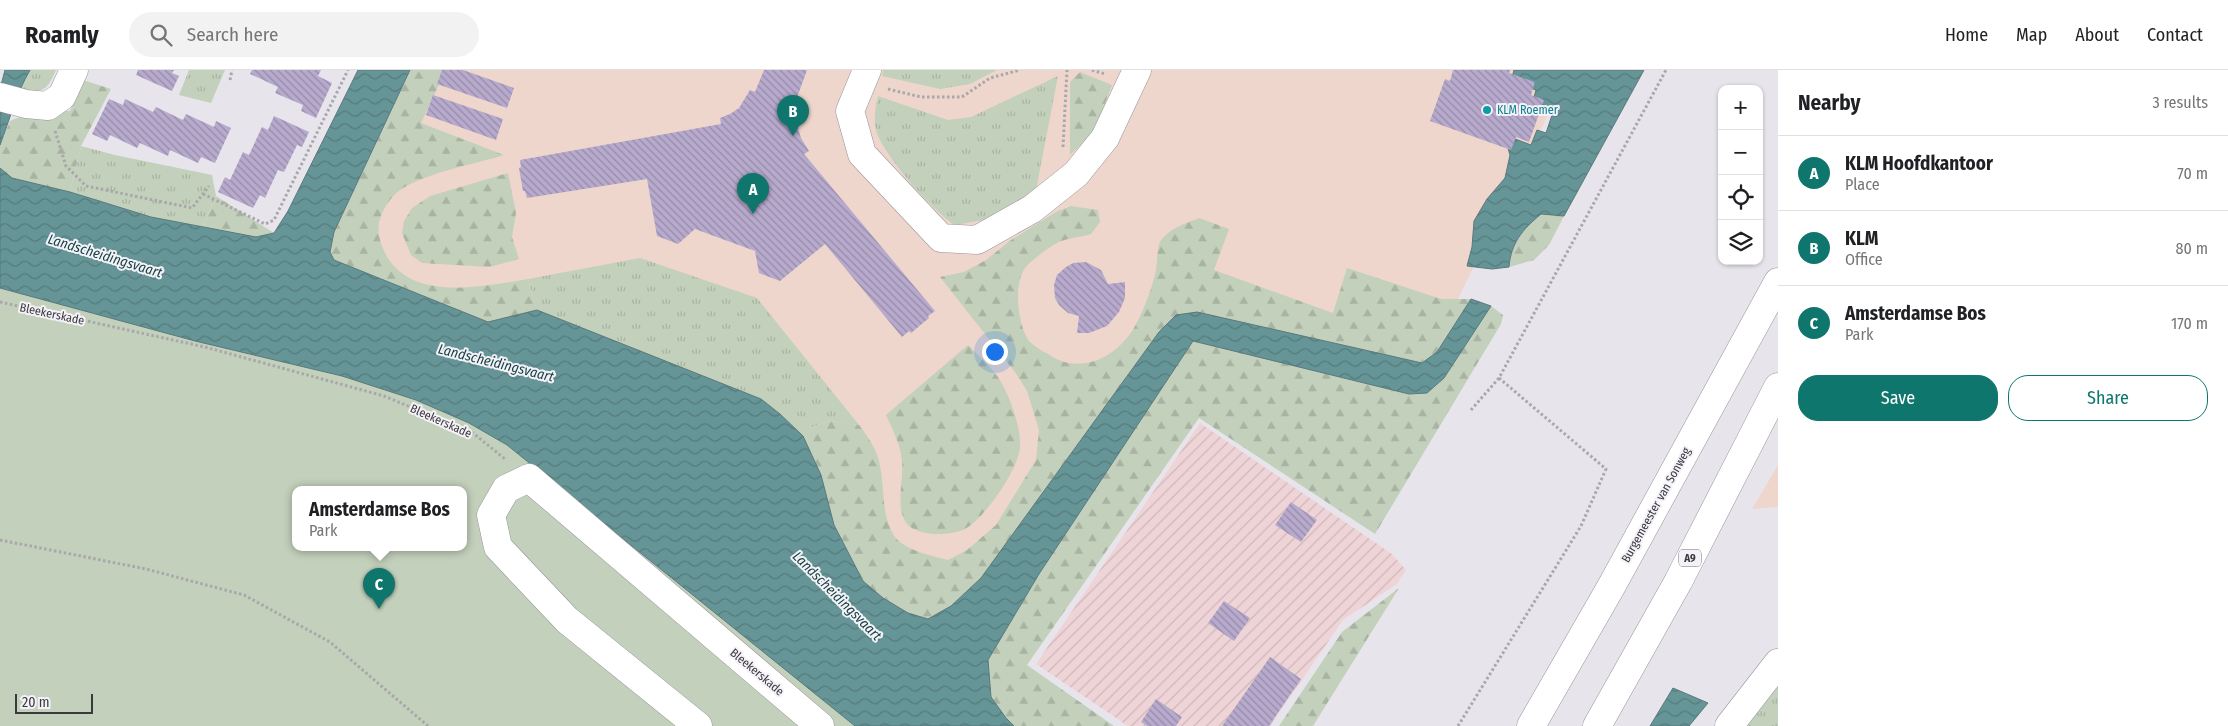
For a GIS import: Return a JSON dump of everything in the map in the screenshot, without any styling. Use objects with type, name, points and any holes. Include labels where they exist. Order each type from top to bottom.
[{"type":"main road","points":[[0,97],[37,105],[62,96],[74,70]]},
{"type":"main road","points":[[865,76],[850,111],[862,154],[941,238],[977,240],[1032,209],[1076,174],[1105,138],[1137,70]]},
{"type":"main road","name":"Burgemeester van Sonweg","points":[[1531,726],[1611,587],[1778,282]]},
{"type":"main road","name":"A9","points":[[1597,726],[1678,582],[1778,387]]},
{"type":"main road","points":[[529,478],[506,489],[491,515],[498,547],[567,620],[698,726]]},
{"type":"main road","name":"Bleekerskade","points":[[529,478],[820,726]]},
{"type":"main road","points":[[1729,726],[1778,663]]},
{"type":"path","points":[[230,80],[232,70]]},
{"type":"path","points":[[203,194],[265,224],[274,220],[348,70]]},
{"type":"path","points":[[865,76],[921,97],[962,97],[990,78],[1020,70]]},
{"type":"path","points":[[1067,70],[1062,160],[1076,174]]},
{"type":"path","points":[[1471,410],[1499,378],[1666,70]]},
{"type":"path","points":[[37,105],[66,166],[86,186],[192,208],[209,186]]},
{"type":"path","name":"Bleekerskade","points":[[0,302],[205,347],[384,396],[472,433],[529,478]]},
{"type":"path","points":[[1458,726],[1581,526],[1606,469],[1499,378]]},
{"type":"path","points":[[0,540],[146,569],[244,595],[330,642],[428,726]]},
{"type":"shaded area","points":[[414,70],[1570,70],[1457,301],[1410,363],[1200,323],[981,595],[532,363],[336,242]]},
{"type":"shaded area","points":[[1200,423],[1392,554],[1406,570],[1397,584],[1343,620],[1270,726],[1128,726],[1036,664]]},
{"type":"shaded area","points":[[1778,465],[1778,507],[1752,509]]},
{"type":"green space","points":[[30,70],[56,70],[50,83],[43,89],[33,91],[19,89]]},
{"type":"green space","points":[[189,70],[225,70],[211,103],[179,95]]},
{"type":"green space","points":[[410,70],[446,70],[421,123],[504,155],[423,179],[410,184],[395,194],[387,204],[379,223],[379,236],[388,258],[402,273],[419,282],[440,287],[485,286],[528,279],[537,310],[488,322],[334,260],[330,252],[334,232]]},
{"type":"green space","points":[[883,70],[997,70],[970,84],[940,89],[882,76]]},
{"type":"green space","points":[[1080,72],[1112,85],[1094,132],[1070,155],[1070,82]]},
{"type":"green space","points":[[1058,76],[1035,195],[997,218],[954,225],[923,197],[902,173],[885,149],[875,128],[878,96],[948,120],[971,117]]},
{"type":"green space","points":[[83,80],[111,89],[81,146],[70,192],[12,178],[0,168],[0,145],[10,121],[40,112],[70,111]]},
{"type":"green space","points":[[81,146],[212,175],[216,196],[202,228],[151,217],[70,192]]},
{"type":"green space","points":[[508,173],[516,213],[512,237],[519,259],[489,267],[422,263],[411,255],[402,233],[404,221],[412,208],[430,196]]},
{"type":"green space","points":[[216,196],[274,233],[256,237],[202,228]]},
{"type":"green space","points":[[1071,206],[1098,210],[1100,222],[1091,234],[1061,241],[1047,249],[1025,268],[1019,284],[1018,305],[1022,326],[1029,341],[1060,360],[1072,363],[1096,361],[1117,348],[1126,339],[1134,328],[1149,295],[1156,271],[1158,250],[1163,237],[1183,224],[1199,218],[1229,229],[1214,270],[1333,313],[1347,268],[1441,299],[1471,299],[1437,352],[1422,363],[1198,312],[1159,332],[981,578],[951,606],[929,619],[908,613],[883,598],[863,581],[834,525],[821,475],[803,436],[798,432],[829,421],[859,425],[869,439],[879,460],[887,521],[899,542],[912,549],[948,560],[967,550],[996,525],[1036,460],[1039,430],[1027,391],[1015,372],[940,277],[964,272],[986,260],[1011,240],[1056,212]]},
{"type":"green space","points":[[1541,214],[1564,216],[1549,245],[1534,260],[1509,267],[1515,244],[1528,226]]},
{"type":"green space","points":[[640,258],[757,298],[859,425],[829,421],[798,432],[780,414],[760,399],[537,310],[528,279]]},
{"type":"green space","points":[[0,278],[459,392],[898,726],[0,726]]},
{"type":"green space","points":[[1491,306],[1503,315],[1501,324],[1375,534],[1199,418],[1027,665],[1114,726],[1014,726],[1006,718],[991,697],[988,661],[1039,574],[1193,341],[1409,394],[1444,378]]},
{"type":"green space","points":[[968,345],[995,373],[1009,398],[1020,438],[1018,457],[999,493],[990,506],[971,525],[963,530],[952,533],[933,534],[923,532],[913,529],[908,525],[901,511],[901,456],[886,415]]},
{"type":"green space","points":[[1399,588],[1313,726],[1279,726],[1342,632]]},
{"type":"green space","points":[[1778,686],[1778,726],[1746,726]]},
{"type":"water","points":[[5,70],[30,70],[17,97],[0,145],[0,89]]},
{"type":"water","name":"Landscheidingsvaart","points":[[358,70],[410,70],[334,232],[330,252],[334,260],[488,322],[537,310],[761,399],[803,436],[821,475],[834,525],[863,581],[883,598],[908,613],[928,619],[951,606],[981,578],[1159,332],[1176,315],[1197,312],[1422,363],[1437,352],[1471,299],[1491,306],[1444,378],[1427,393],[1409,394],[1193,341],[1039,574],[988,660],[991,697],[1014,726],[855,726],[507,445],[469,423],[416,400],[342,376],[195,341],[0,288],[0,168],[12,178],[70,192],[151,217],[256,237],[274,233],[288,211]]},
{"type":"water","points":[[1514,70],[1644,70],[1564,216],[1541,214],[1534,220],[1523,231],[1515,244],[1509,267],[1492,269],[1467,266],[1472,247],[1474,221],[1487,199],[1505,178],[1510,155],[1507,145],[1510,137],[1531,145],[1537,130],[1546,133],[1554,109],[1533,101],[1536,90],[1511,81]]},
{"type":"water","points":[[1673,688],[1708,703],[1689,726],[1650,726]]},
{"type":"building","points":[[138,70],[174,70],[172,73],[179,76],[172,91],[136,75]]},
{"type":"building","points":[[252,70],[321,70],[318,76],[332,83],[316,118],[301,111],[303,105],[275,93],[278,87],[250,74]]},
{"type":"building","points":[[442,70],[463,70],[514,88],[507,108],[437,84]]},
{"type":"building","points":[[764,70],[807,70],[794,106],[799,108],[798,128],[801,138],[809,151],[804,154],[935,311],[911,333],[909,331],[902,337],[825,244],[780,281],[759,273],[755,251],[695,229],[678,244],[657,236],[647,179],[527,198],[525,191],[523,191],[519,168],[521,167],[520,160],[721,124],[720,118],[739,108],[750,90],[755,92]]},
{"type":"building","name":"KLM Roemer","points":[[1453,70],[1510,70],[1509,73],[1535,82],[1531,95],[1544,100],[1529,142],[1516,137],[1511,150],[1430,121],[1445,79],[1450,81]]},
{"type":"building","points":[[433,95],[503,119],[496,140],[426,115]]},
{"type":"building","points":[[109,99],[123,105],[125,99],[153,112],[156,107],[183,120],[186,114],[214,127],[216,121],[231,128],[215,163],[201,157],[198,163],[170,150],[168,156],[140,143],[137,148],[110,135],[107,141],[92,134]]},
{"type":"building","points":[[274,116],[309,132],[302,147],[297,145],[284,172],[278,170],[265,198],[260,195],[253,208],[218,192],[225,177],[230,180],[243,152],[249,155],[262,127],[268,130]]},
{"type":"building","points":[[1086,262],[1101,270],[1108,284],[1125,282],[1125,298],[1119,312],[1107,326],[1089,333],[1077,333],[1079,316],[1068,313],[1059,305],[1055,298],[1054,285],[1057,275],[1066,267],[1073,263]]},
{"type":"building","points":[[1291,502],[1317,520],[1301,542],[1275,525]]},
{"type":"building","points":[[1224,601],[1250,618],[1234,641],[1208,623]]},
{"type":"building","points":[[1270,657],[1301,679],[1269,726],[1222,726]]},
{"type":"building","points":[[1156,699],[1182,717],[1176,726],[1147,726],[1141,722]]},
{"type":"place","name":"KLM Roemer","points":[[1487,110]]},
{"type":"place","name":"KLM","points":[[793,136]]},
{"type":"place","name":"KLM Hoofdkantoor","points":[[753,214]]},
{"type":"place","name":"Amsterdamse Bos","points":[[379,609]]}]
